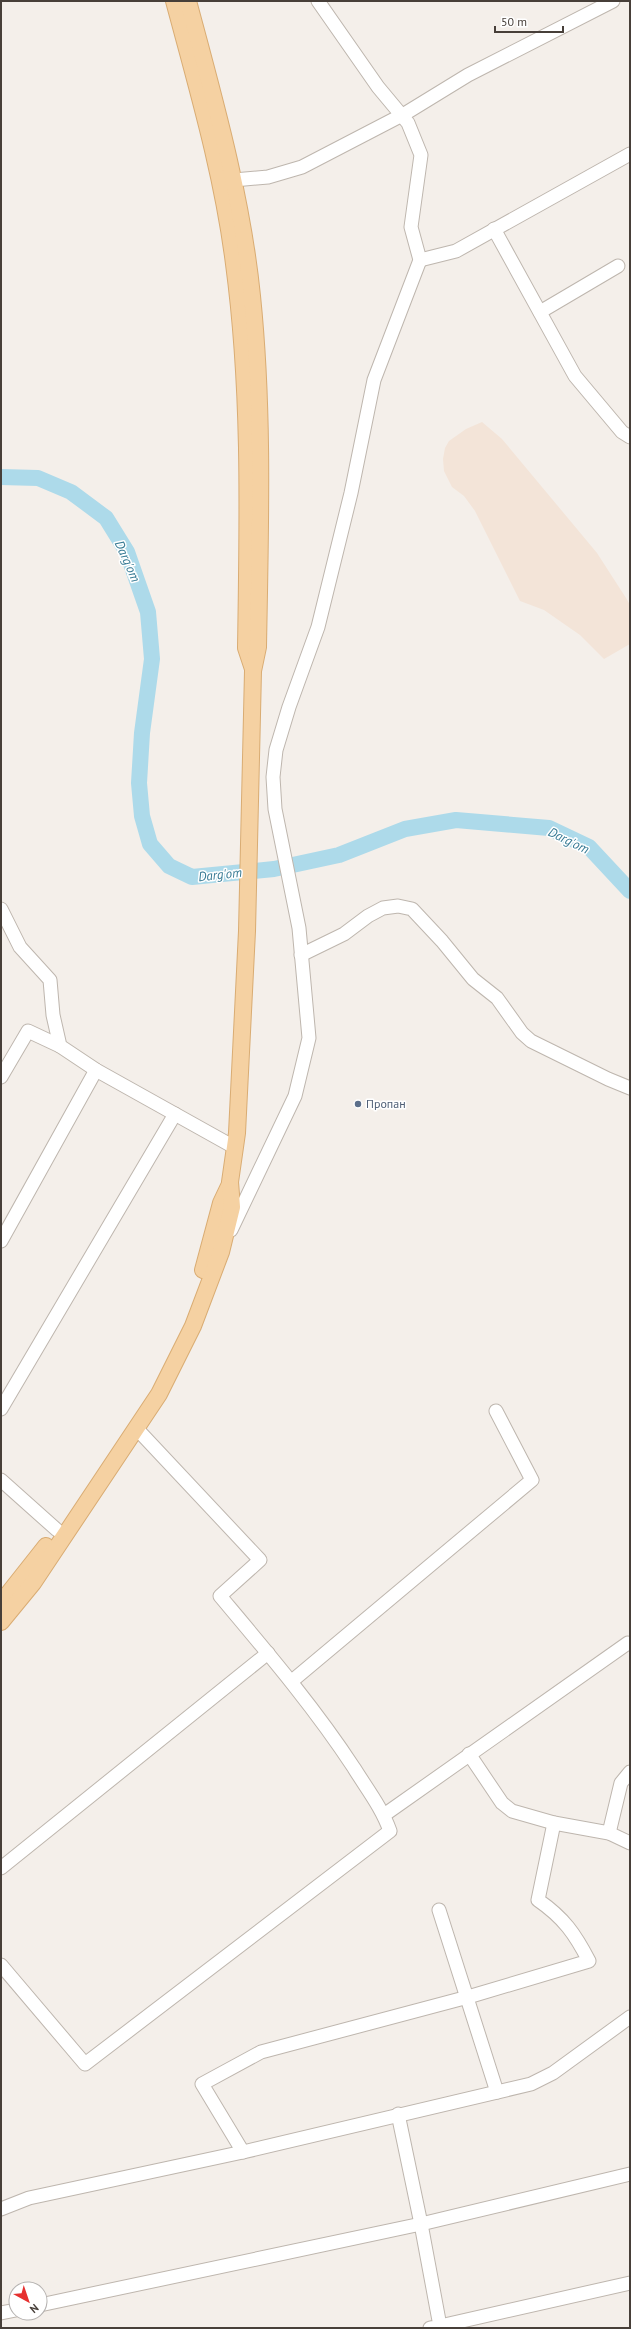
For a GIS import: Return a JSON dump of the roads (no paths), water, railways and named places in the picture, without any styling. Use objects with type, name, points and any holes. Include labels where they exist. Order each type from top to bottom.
[{"type":"main road","points":[[174,1],[218,168],[234,262],[242,333],[248,478],[246,648],[253,671]]},
{"type":"main road","points":[[1,1622],[33,1583],[159,1394],[193,1326],[220,1252],[232,1207],[230,1182],[237,1133],[247,931],[253,671],[258,647],[260,398],[252,295],[234,180],[188,1]]},
{"type":"main road","points":[[1,1603],[58,1530],[129,1429],[156,1377],[194,1294],[210,1249],[221,1203],[230,1182]]},
{"type":"street","points":[[220,1252],[295,1096],[309,1038],[299,928],[275,809],[273,777],[276,750],[281,730],[318,627],[352,493],[374,380],[420,260],[412,227],[421,155],[408,123],[399,115],[318,1]]},
{"type":"street","points":[[234,180],[268,178],[302,167],[399,115],[406,113],[468,76],[613,1]]},
{"type":"street","points":[[420,260],[456,251],[630,154]]},
{"type":"street","points":[[494,229],[575,376],[622,432],[630,438]]},
{"type":"street","points":[[540,312],[618,266]]},
{"type":"street","points":[[301,955],[344,934],[368,916],[383,908],[398,906],[412,909],[442,941],[473,979],[497,998],[522,1033],[531,1041],[608,1079],[630,1088]]},
{"type":"street","points":[[1,909],[20,947],[50,980],[53,1015],[60,1046]]},
{"type":"street","points":[[1,1077],[28,1031],[60,1046],[96,1070],[234,1147]]},
{"type":"street","points":[[1,1242],[96,1070]]},
{"type":"street","points":[[1,1409],[174,1114]]},
{"type":"street","points":[[292,1681],[532,1480],[496,1411]]},
{"type":"street","points":[[1,1965],[85,2064],[390,1831],[384,1815],[338,1743],[292,1681],[220,1596],[260,1560],[137,1429]]},
{"type":"street","points":[[1,1480],[58,1530]]},
{"type":"street","points":[[384,1815],[628,1643],[630,1644]]},
{"type":"street","points":[[1,1868],[268,1653]]},
{"type":"street","points":[[469,1754],[502,1803],[512,1811],[554,1823],[609,1833],[630,1843]]},
{"type":"street","points":[[609,1833],[621,1783],[630,1772]]},
{"type":"street","points":[[243,2152],[202,2084],[261,2052],[468,1997],[589,1961],[571,1928],[557,1913],[538,1900],[554,1823]]},
{"type":"street","points":[[438,1910],[468,1997],[497,2092]]},
{"type":"street","points":[[1,2209],[29,2198],[243,2152],[398,2114],[497,2092],[541,2079],[630,2017]]},
{"type":"street","points":[[398,2114],[421,2224],[437,2327],[630,2283]]},
{"type":"street","points":[[48,2302],[421,2224],[630,2174]]},
{"type":"waterway","name":"Darg'om","points":[[1,477],[38,478],[71,492],[106,518],[127,552],[148,612],[152,659],[142,733],[139,783],[142,816],[150,844],[169,866],[192,877],[274,869],[339,855],[405,829],[456,820],[549,828],[589,847],[630,891]]},
{"type":"place","name":"Пропан","points":[[358,1104]]}]
